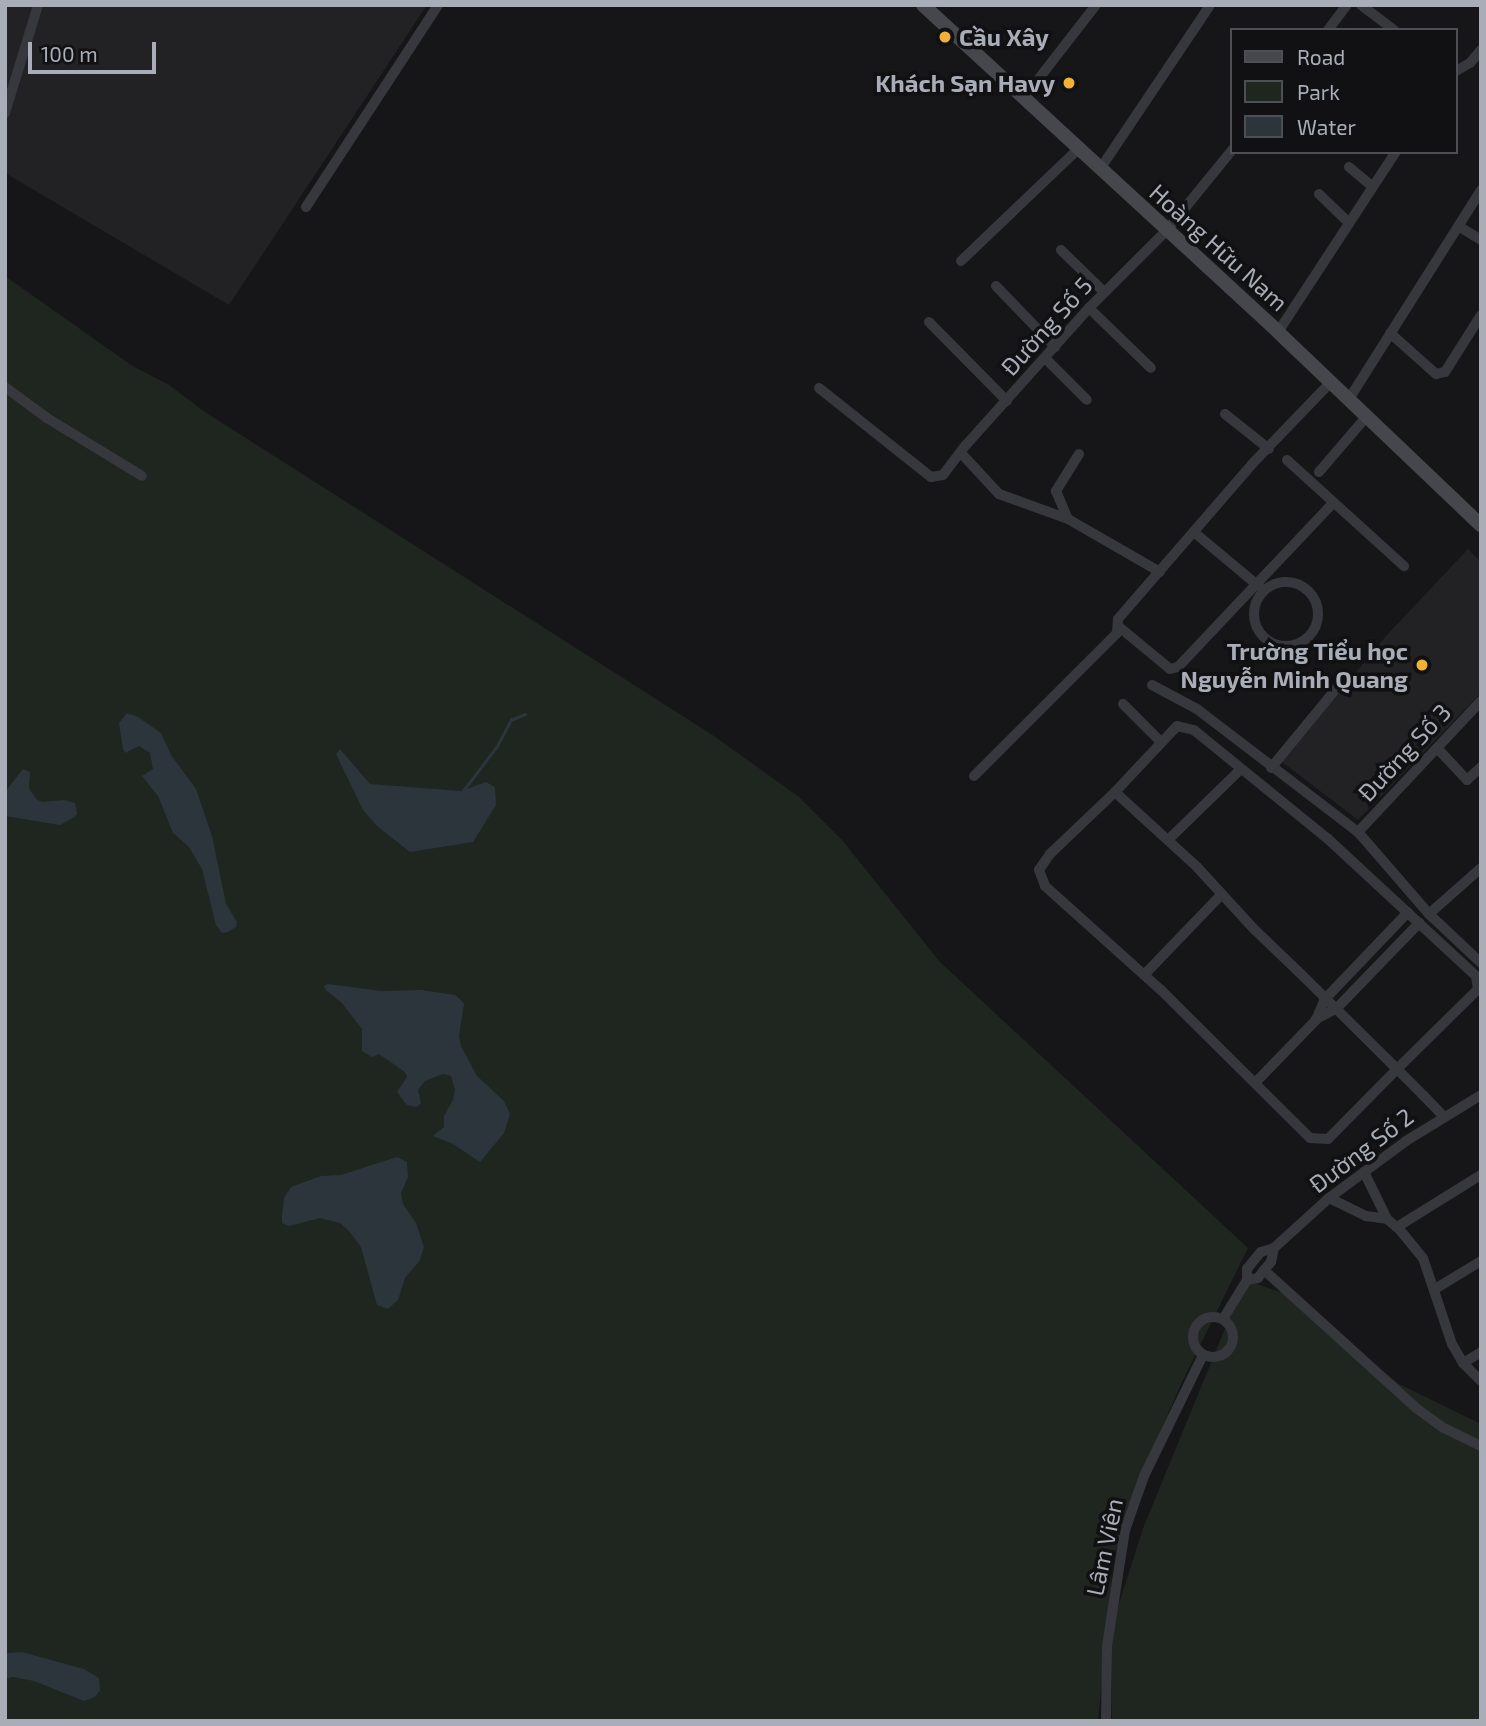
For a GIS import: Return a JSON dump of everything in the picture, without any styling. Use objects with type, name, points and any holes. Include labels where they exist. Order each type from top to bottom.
[{"type":"main road","name":"Hoàng Hữu Nam","points":[[923,5],[1278,332],[1481,525]]},
{"type":"street","points":[[5,113],[38,5]]},
{"type":"street","points":[[306,207],[438,5]]},
{"type":"street","points":[[1023,99],[1096,5]]},
{"type":"street","points":[[1100,169],[1210,5]]},
{"type":"street","points":[[1361,5],[1391,28]]},
{"type":"street","points":[[1329,28],[1345,6]]},
{"type":"street","points":[[1458,70],[1470,63],[1481,50]]},
{"type":"street","points":[[961,261],[1078,149]]},
{"type":"street","name":"Đường Số 5","points":[[819,388],[931,477],[943,475],[1089,308],[1167,230],[1230,152]]},
{"type":"street","points":[[1278,332],[1395,154]]},
{"type":"street","points":[[1349,167],[1373,187]]},
{"type":"street","points":[[1349,399],[1481,190]]},
{"type":"street","points":[[1319,194],[1349,223]]},
{"type":"street","points":[[1458,226],[1481,240]]},
{"type":"street","points":[[1061,250],[1104,292]]},
{"type":"street","points":[[996,286],[1055,347]]},
{"type":"street","points":[[1089,308],[1151,368]]},
{"type":"street","points":[[1390,333],[1436,374],[1445,372],[1481,315]]},
{"type":"street","points":[[929,322],[1007,401]]},
{"type":"street","points":[[1045,358],[1087,400]]},
{"type":"street","points":[[974,776],[1117,632],[1118,619],[1232,487],[1331,382]]},
{"type":"street","points":[[5,387],[47,418],[142,476]]},
{"type":"street","points":[[1225,414],[1269,449]]},
{"type":"street","points":[[1319,472],[1367,416]]},
{"type":"street","points":[[961,453],[999,494],[1068,519],[1160,572]]},
{"type":"street","points":[[1068,519],[1056,491],[1079,454]]},
{"type":"street","points":[[1287,460],[1405,566]]},
{"type":"street","points":[[1118,626],[1170,669],[1178,667],[1260,587],[1333,503]]},
{"type":"street","points":[[1195,533],[1260,587]]},
{"type":"street","points":[[1287,582],[1309,592],[1318,615],[1308,637],[1285,646],[1262,636],[1254,613],[1260,587],[1287,582]]},
{"type":"street","points":[[1271,768],[1345,678]]},
{"type":"street","points":[[1152,685],[1197,709],[1358,832],[1429,914],[1481,963]]},
{"type":"street","name":"Đường Số 3","points":[[1358,832],[1481,701]]},
{"type":"street","points":[[1123,704],[1161,742]]},
{"type":"street","points":[[1177,726],[1194,730],[1328,839],[1476,976],[1478,989],[1328,1139],[1317,1141],[1310,1138],[1144,975],[1045,886],[1039,870],[1050,854],[1115,792],[1161,742],[1177,726]]},
{"type":"street","points":[[1437,748],[1467,780],[1481,767]]},
{"type":"street","points":[[1168,840],[1240,770]]},
{"type":"street","points":[[1115,792],[1168,840],[1443,1116]]},
{"type":"street","points":[[1429,914],[1481,869]]},
{"type":"street","points":[[1144,975],[1222,894]]},
{"type":"street","points":[[1316,1020],[1325,999],[1408,912]]},
{"type":"street","points":[[1255,1083],[1316,1020],[1336,1010],[1419,923]]},
{"type":"street","name":"Đường Số 2","points":[[1274,1248],[1329,1198],[1364,1172],[1443,1116],[1481,1095]]},
{"type":"street","points":[[1364,1172],[1387,1219],[1423,1258],[1452,1344],[1463,1363],[1481,1381]]},
{"type":"street","points":[[1397,1227],[1481,1175]]},
{"type":"street","points":[[1329,1198],[1366,1216],[1387,1219]]},
{"type":"street","points":[[1223,1319],[1247,1280],[1250,1264],[1261,1252],[1274,1248],[1271,1262],[1258,1278],[1247,1280]]},
{"type":"street","points":[[1435,1289],[1481,1261]]},
{"type":"street","points":[[1264,1270],[1416,1408],[1444,1428],[1481,1446]]},
{"type":"street","points":[[1204,1318],[1223,1319],[1233,1334],[1231,1346],[1216,1357],[1203,1355],[1193,1340],[1195,1327],[1204,1318]]},
{"type":"street","points":[[1463,1363],[1481,1352]]},
{"type":"street","name":"Lâm Viên","points":[[1105,1721],[1107,1646],[1125,1530],[1144,1476],[1203,1355]]},
{"type":"shaded area","points":[[5,5],[427,5],[229,305],[5,173]]},
{"type":"shaded area","name":"Trường Tiểu học Nguyễn Minh Quang","points":[[1468,549],[1481,562],[1481,693],[1358,820],[1282,762],[1386,636]]},
{"type":"green space","points":[[5,276],[131,365],[169,385],[205,412],[714,736],[799,797],[842,840],[940,962],[1248,1248],[1182,1382],[1131,1498],[1113,1561],[1098,1721],[5,1721]]},
{"type":"green space","points":[[1245,1280],[1286,1294],[1399,1384],[1481,1424],[1481,1721],[1112,1721],[1112,1625],[1144,1526]]},
{"type":"water","points":[[127,713],[138,717],[161,733],[171,755],[196,789],[212,836],[226,904],[237,922],[236,927],[228,932],[222,933],[216,925],[202,869],[189,847],[173,833],[158,796],[142,776],[153,769],[150,753],[139,746],[125,753],[123,749],[119,723]]},
{"type":"water","points":[[340,749],[370,784],[461,791],[486,782],[495,787],[496,805],[473,842],[410,852],[377,826],[363,810],[336,754]]},
{"type":"water","points":[[23,769],[30,772],[29,788],[36,799],[42,802],[64,800],[75,803],[77,814],[60,825],[5,816],[5,792]]},
{"type":"water","points":[[328,984],[381,991],[421,990],[455,995],[461,1000],[464,1004],[459,1036],[461,1046],[477,1076],[504,1101],[510,1114],[504,1133],[480,1162],[453,1144],[433,1136],[444,1127],[444,1116],[453,1100],[455,1090],[451,1076],[443,1074],[425,1081],[418,1090],[421,1103],[417,1107],[407,1105],[397,1092],[407,1077],[405,1072],[379,1054],[372,1057],[362,1051],[362,1029],[342,1003],[326,990],[324,986]]},
{"type":"water","points":[[397,1157],[407,1162],[408,1177],[401,1193],[403,1204],[416,1223],[424,1247],[420,1260],[405,1278],[398,1300],[388,1309],[377,1305],[361,1247],[340,1223],[320,1218],[289,1226],[282,1223],[282,1216],[284,1198],[291,1187],[321,1176],[341,1175]]},
{"type":"water","points":[[22,1652],[84,1669],[99,1678],[100,1690],[95,1697],[84,1701],[34,1681],[13,1677],[5,1679],[5,1653]]},
{"type":"waterway","points":[[463,791],[497,746],[511,720],[525,714]]},
{"type":"place","name":"Cầu Xây","points":[[945,37]]},
{"type":"place","name":"Khách Sạn Havy","points":[[1069,83]]},
{"type":"place","name":"Trường Tiểu học Nguyễn Minh Quang","points":[[1422,665]]}]
